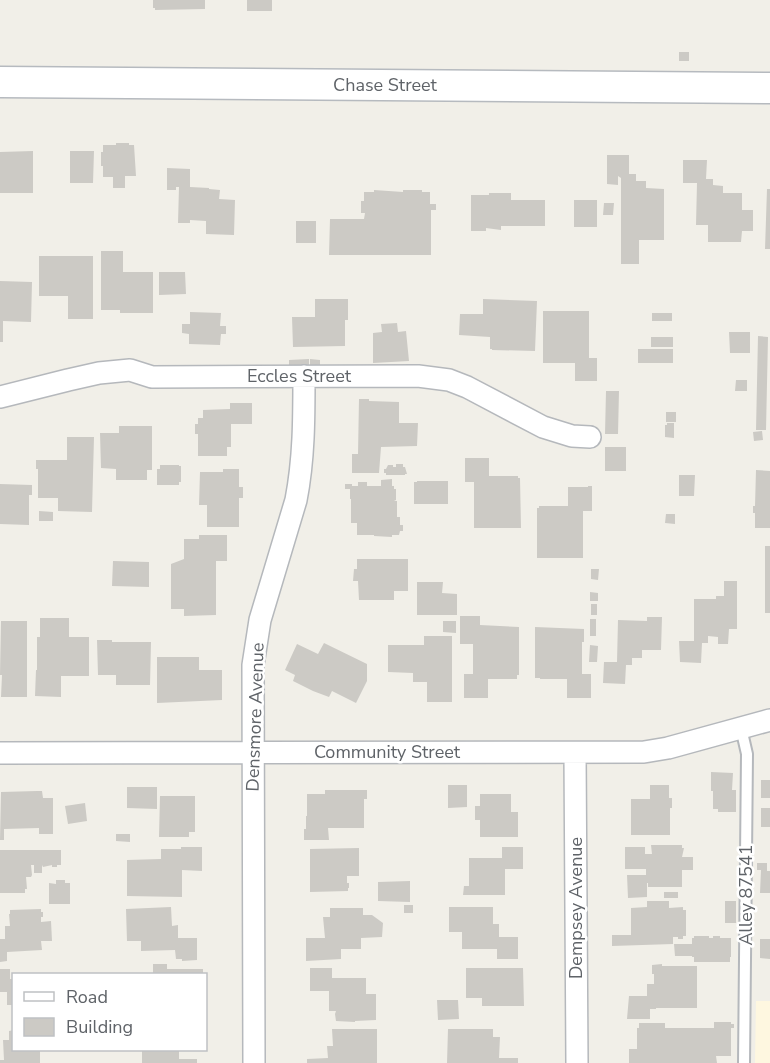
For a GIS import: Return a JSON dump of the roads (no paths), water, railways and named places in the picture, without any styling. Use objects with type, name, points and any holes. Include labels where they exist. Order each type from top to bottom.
[{"type":"street","name":"Chase Street","points":[[0,82],[770,88]]},
{"type":"street","name":"Eccles Street","points":[[0,397],[99,373],[130,370],[152,377],[418,376],[449,380],[543,427],[590,437]]},
{"type":"street","name":"Densmore Avenue","points":[[254,1063],[253,665],[262,610],[300,480],[304,376]]},
{"type":"street","name":"Community Street","points":[[0,753],[644,752],[668,748],[770,720]]},
{"type":"street","name":"Dempsey Avenue","points":[[575,753],[577,1063]]},
{"type":"lane","name":"Alley 87541","points":[[741,728],[747,754],[744,1063]]}]
